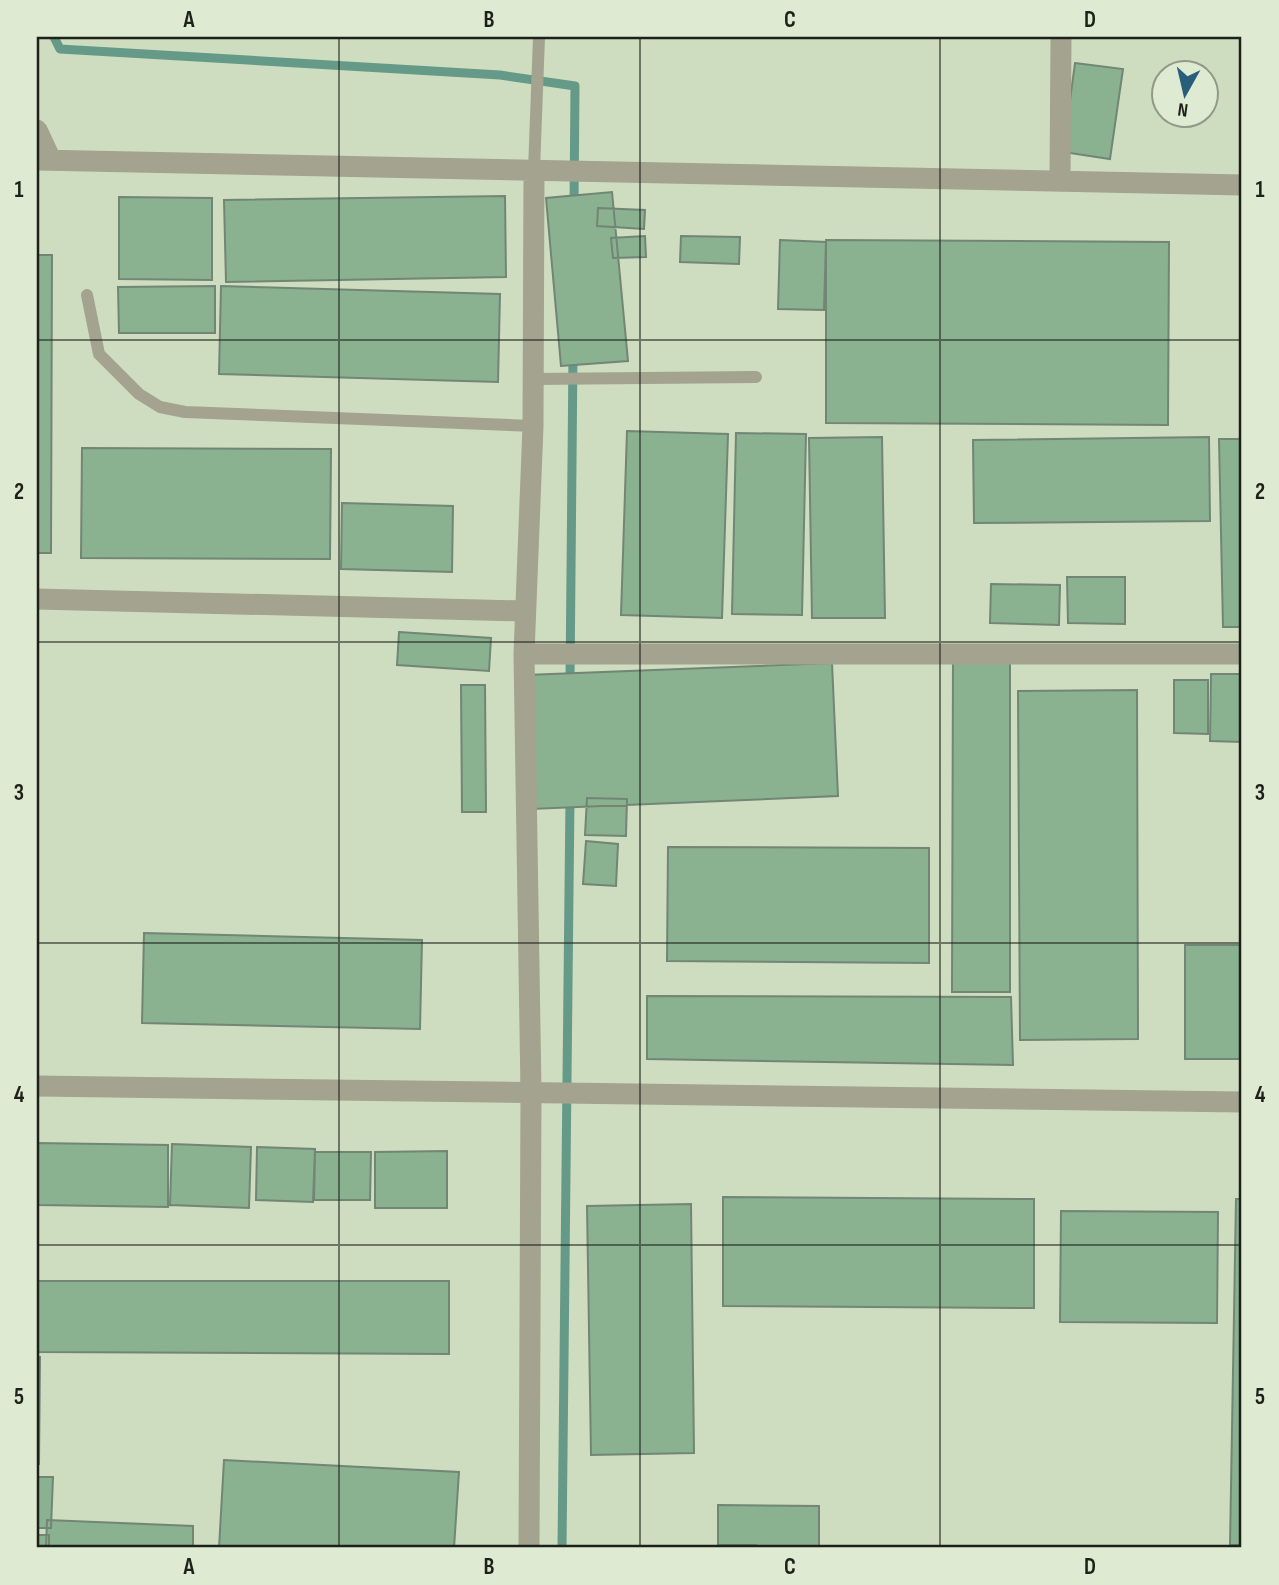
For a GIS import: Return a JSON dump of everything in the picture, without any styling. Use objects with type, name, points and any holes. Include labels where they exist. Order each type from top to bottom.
[{"type":"street","points":[[1060,181],[1061,37]]},
{"type":"street","points":[[37,130],[44,160],[1242,185]]},
{"type":"street","points":[[529,1548],[531,1092],[524,654],[533,426],[542,379],[534,170]]},
{"type":"street","points":[[37,599],[525,611]]},
{"type":"street","points":[[524,654],[1242,654]]},
{"type":"street","points":[[37,1086],[1242,1102]]},
{"type":"lane","points":[[534,170],[539,37]]},
{"type":"lane","points":[[87,295],[99,354],[139,394],[160,407],[185,412],[533,426]]},
{"type":"lane","points":[[542,379],[756,377]]},
{"type":"shaded area","points":[[37,37],[1242,37],[1242,1548],[37,1548]]},
{"type":"building","points":[[1075,63],[1123,69],[1110,159],[1063,152]]},
{"type":"building","points":[[612,192],[628,361],[561,366],[546,198]]},
{"type":"building","points":[[505,196],[506,277],[226,282],[224,200]]},
{"type":"building","points":[[119,197],[212,198],[212,280],[119,279]]},
{"type":"building","points":[[598,208],[645,210],[644,229],[597,226]]},
{"type":"building","points":[[645,236],[646,257],[613,258],[611,238]]},
{"type":"building","points":[[681,236],[740,237],[739,264],[680,262]]},
{"type":"building","points":[[780,240],[826,242],[824,310],[778,309]]},
{"type":"building","points":[[826,240],[1169,242],[1168,425],[826,423]]},
{"type":"building","points":[[37,255],[52,255],[51,553],[37,553]]},
{"type":"building","points":[[215,286],[215,333],[119,333],[118,287]]},
{"type":"building","points":[[221,286],[500,294],[498,382],[219,374]]},
{"type":"building","points":[[627,431],[728,434],[722,618],[621,615]]},
{"type":"building","points":[[736,433],[806,434],[802,615],[732,614]]},
{"type":"building","points":[[882,437],[885,618],[812,618],[809,438]]},
{"type":"building","points":[[1209,437],[1210,521],[974,523],[973,440]]},
{"type":"building","points":[[1219,439],[1242,439],[1242,627],[1223,627]]},
{"type":"building","points":[[82,448],[331,449],[330,559],[81,558]]},
{"type":"building","points":[[342,503],[453,506],[452,572],[341,569]]},
{"type":"building","points":[[1067,577],[1125,577],[1125,624],[1068,623]]},
{"type":"building","points":[[991,584],[1060,585],[1059,625],[990,623]]},
{"type":"building","points":[[399,632],[491,638],[489,671],[397,665]]},
{"type":"building","points":[[953,658],[1010,658],[1010,992],[952,992]]},
{"type":"building","points":[[832,663],[838,796],[531,809],[526,675]]},
{"type":"building","points":[[1211,674],[1242,674],[1242,742],[1210,741]]},
{"type":"building","points":[[1174,680],[1208,680],[1208,734],[1174,733]]},
{"type":"building","points":[[461,685],[485,685],[486,812],[462,812]]},
{"type":"building","points":[[1137,690],[1138,1039],[1020,1040],[1018,691]]},
{"type":"building","points":[[587,798],[627,799],[626,836],[585,835]]},
{"type":"building","points":[[586,841],[618,844],[616,886],[583,884]]},
{"type":"building","points":[[668,847],[929,848],[929,963],[667,961]]},
{"type":"building","points":[[144,933],[422,940],[420,1029],[142,1023]]},
{"type":"building","points":[[1185,945],[1242,945],[1242,1059],[1185,1059]]},
{"type":"building","points":[[647,996],[1011,997],[1013,1065],[647,1059]]},
{"type":"building","points":[[37,1143],[168,1145],[168,1207],[37,1205]]},
{"type":"building","points":[[172,1144],[251,1147],[249,1208],[170,1205]]},
{"type":"building","points":[[257,1147],[315,1149],[313,1202],[256,1200]]},
{"type":"building","points":[[447,1151],[447,1208],[375,1208],[375,1152]]},
{"type":"building","points":[[315,1152],[371,1152],[370,1200],[314,1200]]},
{"type":"building","points":[[723,1197],[1034,1199],[1034,1308],[723,1306]]},
{"type":"building","points":[[1236,1199],[1242,1199],[1242,1545],[1230,1545]]},
{"type":"building","points":[[691,1204],[694,1453],[591,1455],[587,1206]]},
{"type":"building","points":[[1061,1211],[1218,1212],[1217,1323],[1060,1322]]},
{"type":"building","points":[[37,1281],[449,1281],[449,1354],[37,1352]]},
{"type":"building","points":[[37,1357],[40,1357],[39,1464],[37,1464]]},
{"type":"building","points":[[224,1460],[459,1472],[454,1548],[219,1548]]},
{"type":"building","points":[[37,1477],[53,1477],[51,1528],[37,1528]]},
{"type":"building","points":[[718,1505],[819,1506],[819,1547],[756,1548],[756,1545],[718,1545]]},
{"type":"building","points":[[47,1520],[193,1526],[193,1548],[46,1548]]},
{"type":"building","points":[[37,1535],[49,1535],[49,1548],[37,1548]]},
{"type":"waterway","points":[[54,37],[60,49],[500,75],[575,86],[574,206]]},
{"type":"waterway","points":[[570,682],[573,353]]},
{"type":"waterway","points":[[562,1548],[570,798]]}]
